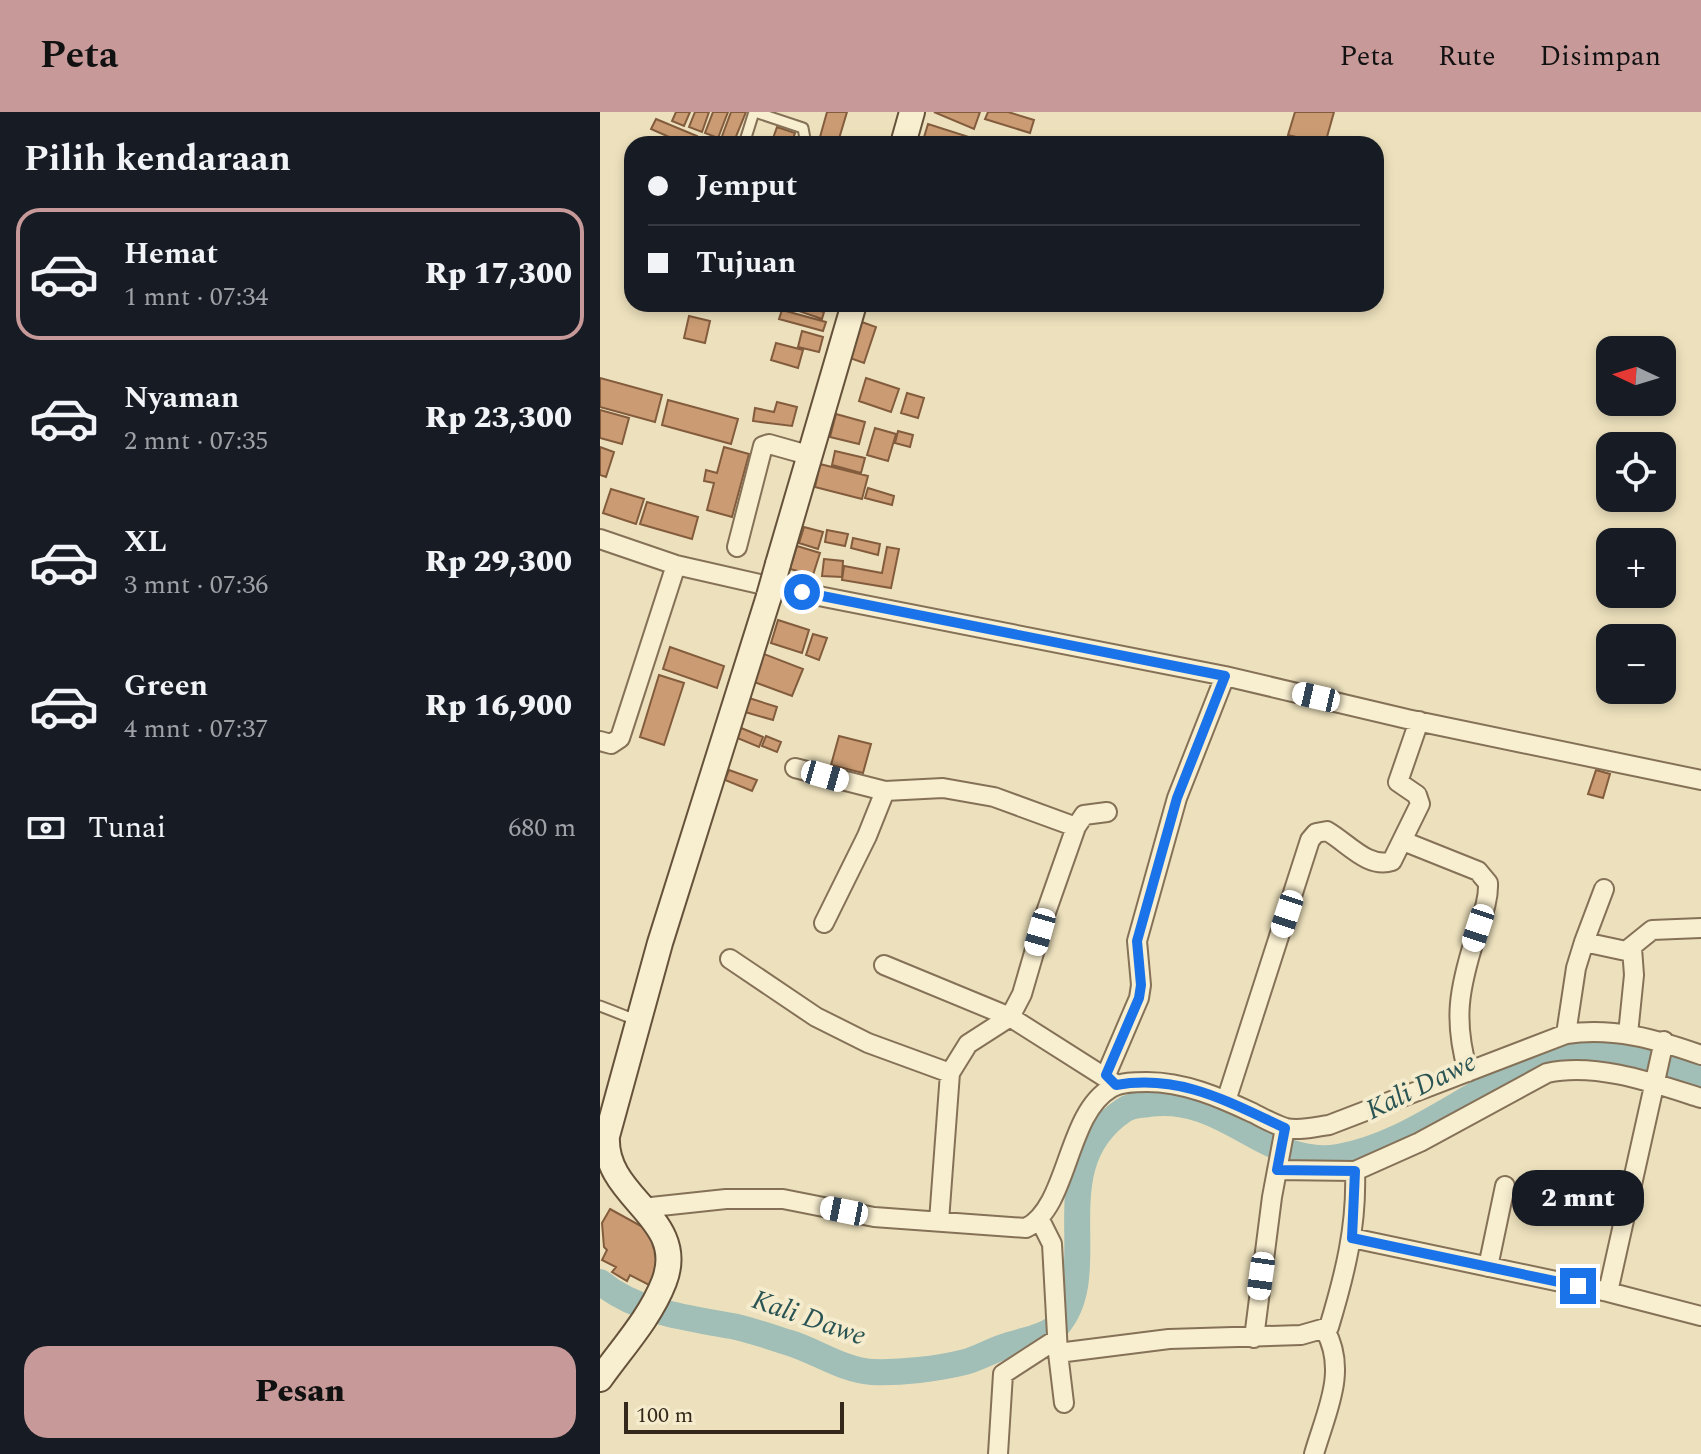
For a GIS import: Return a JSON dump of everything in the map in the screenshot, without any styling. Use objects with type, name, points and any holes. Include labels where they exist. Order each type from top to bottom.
[{"type":"main road","points":[[905,136],[912,112]]},
{"type":"main road","points":[[600,1379],[641,1324],[660,1292],[669,1268],[665,1234],[612,1168],[606,1152],[609,1098],[639,1021],[719,748],[769,596],[852,312]]},
{"type":"street","points":[[737,547],[763,446],[769,444],[808,455]]},
{"type":"street","points":[[600,539],[676,565],[1225,676],[1419,721],[1701,780]]},
{"type":"street","points":[[600,741],[611,744],[620,738],[676,565]]},
{"type":"street","points":[[642,1208],[726,1199],[783,1199],[874,1217],[1014,1229],[1026,1228],[1039,1218],[1050,1202],[1080,1128],[1111,1080],[1139,998],[1141,985],[1137,941],[1177,798],[1225,676]]},
{"type":"street","points":[[1226,1101],[1310,840],[1316,833],[1327,831],[1371,862],[1381,864],[1392,861],[1420,801],[1417,795],[1398,782],[1419,721]]},
{"type":"street","points":[[795,768],[885,791],[943,788],[994,797],[1076,827]]},
{"type":"street","points":[[824,923],[885,791]]},
{"type":"street","points":[[939,1221],[950,1073],[968,1044],[1010,1017],[1022,994],[1045,915],[1076,827],[1084,815],[1107,812]]},
{"type":"street","points":[[1403,841],[1478,871],[1488,883],[1486,904],[1460,988],[1457,1029],[1468,1072]]},
{"type":"street","points":[[1566,1034],[1576,968],[1604,889]]},
{"type":"street","points":[[1584,942],[1616,951],[1632,948],[1652,930],[1701,928]]},
{"type":"street","points":[[1628,1034],[1634,975],[1632,948]]},
{"type":"street","points":[[730,959],[816,1017],[868,1043],[950,1073]]},
{"type":"street","points":[[884,965],[1010,1017],[1111,1080],[1172,1082],[1226,1101],[1282,1150],[1355,1171],[1420,1142],[1547,1073],[1701,1055]]},
{"type":"street","points":[[1282,1150],[1329,1125],[1566,1034],[1593,1030],[1628,1034],[1701,1098]]},
{"type":"street","points":[[1608,1292],[1659,1061]]},
{"type":"street","points":[[1254,1338],[1282,1150]]},
{"type":"street","points":[[1314,1454],[1334,1383],[1337,1362],[1325,1330],[1345,1276],[1352,1238],[1355,1171]]},
{"type":"street","points":[[1488,1267],[1505,1186]]},
{"type":"street","points":[[1039,1218],[1052,1244],[1064,1403]]},
{"type":"street","points":[[1352,1238],[1608,1292],[1701,1316]]},
{"type":"street","points":[[998,1454],[1003,1374],[1058,1346],[1169,1339],[1254,1338],[1325,1330]]},
{"type":"lane","points":[[747,136],[755,112],[803,128],[804,136]]},
{"type":"lane","points":[[600,1006],[639,1021]]},
{"type":"building","points":[[676,112],[690,112],[684,126],[672,121]]},
{"type":"building","points":[[695,112],[709,112],[702,132],[689,127]]},
{"type":"building","points":[[713,112],[728,112],[719,136],[705,133]]},
{"type":"building","points":[[731,112],[746,112],[736,136],[722,136]]},
{"type":"building","points":[[827,112],[847,112],[840,136],[820,136]]},
{"type":"building","points":[[934,112],[980,112],[974,129]]},
{"type":"building","points":[[988,112],[1008,112],[1034,120],[1030,133],[985,119]]},
{"type":"building","points":[[1295,112],[1334,112],[1327,136],[1288,135]]},
{"type":"building","points":[[656,119],[697,136],[667,136],[651,129]]},
{"type":"building","points":[[928,124],[966,136],[924,136]]},
{"type":"building","points":[[777,127],[795,133],[794,136],[774,136]]},
{"type":"building","points":[[781,312],[789,312],[826,322],[823,331],[779,319]]},
{"type":"building","points":[[802,312],[824,312],[822,319]]},
{"type":"building","points":[[689,316],[710,321],[705,343],[684,338]]},
{"type":"building","points":[[859,321],[876,327],[864,363],[847,357]]},
{"type":"building","points":[[802,331],[823,337],[819,352],[798,347]]},
{"type":"building","points":[[776,343],[803,350],[798,368],[771,360]]},
{"type":"building","points":[[600,378],[662,395],[655,422],[600,407]]},
{"type":"building","points":[[866,378],[899,389],[891,412],[859,401]]},
{"type":"building","points":[[907,393],[924,398],[918,418],[901,413]]},
{"type":"building","points":[[668,400],[738,419],[731,444],[662,425]]},
{"type":"building","points":[[777,402],[797,407],[792,426],[753,421],[755,408],[774,412]]},
{"type":"building","points":[[600,410],[629,418],[622,444],[600,438]]},
{"type":"building","points":[[836,414],[865,422],[859,444],[830,437]]},
{"type":"building","points":[[875,428],[896,434],[888,461],[867,455]]},
{"type":"building","points":[[898,431],[913,435],[910,447],[895,443]]},
{"type":"building","points":[[600,447],[614,452],[606,477],[600,475]]},
{"type":"building","points":[[724,447],[749,454],[732,517],[707,510],[714,483],[704,481],[706,470],[717,473]]},
{"type":"building","points":[[835,451],[865,458],[861,473],[832,465]]},
{"type":"building","points":[[820,464],[868,476],[862,499],[815,487]]},
{"type":"building","points":[[868,488],[894,496],[892,505],[865,498]]},
{"type":"building","points":[[611,489],[644,499],[636,524],[603,513]]},
{"type":"building","points":[[647,502],[698,517],[692,539],[640,524]]},
{"type":"building","points":[[804,527],[823,532],[818,549],[799,543]]},
{"type":"building","points":[[827,530],[848,534],[845,546],[825,542]]},
{"type":"building","points":[[853,538],[880,544],[878,555],[851,548]]},
{"type":"building","points":[[797,546],[820,553],[813,575],[790,569]]},
{"type":"building","points":[[887,547],[899,549],[891,588],[842,580],[844,566],[882,573]]},
{"type":"building","points":[[824,559],[843,561],[842,577],[822,576]]},
{"type":"building","points":[[778,620],[809,630],[802,653],[771,643]]},
{"type":"building","points":[[813,634],[827,638],[819,660],[806,655]]},
{"type":"building","points":[[670,647],[724,666],[717,688],[663,669]]},
{"type":"building","points":[[756,651],[803,669],[792,696],[746,679]]},
{"type":"building","points":[[659,675],[684,683],[664,745],[640,737]]},
{"type":"building","points":[[749,698],[777,707],[773,720],[745,712]]},
{"type":"building","points":[[734,725],[763,737],[759,747],[730,735]]},
{"type":"building","points":[[766,736],[781,742],[777,752],[762,746]]},
{"type":"building","points":[[839,736],[871,744],[863,773],[831,765]]},
{"type":"building","points":[[729,770],[757,780],[752,791],[725,780]]},
{"type":"building","points":[[1596,770],[1610,774],[1603,798],[1588,794]]},
{"type":"building","points":[[610,1209],[661,1237],[653,1287],[630,1275],[627,1281],[612,1272],[616,1267],[602,1260],[607,1250],[604,1247],[602,1223]]},
{"type":"waterway","name":"Kali Dawe","points":[[600,1282],[646,1307],[754,1332],[862,1371],[895,1372],[943,1367],[1042,1335],[1058,1325],[1071,1302],[1076,1276],[1079,1188],[1085,1159],[1099,1133],[1130,1107],[1176,1104],[1201,1109],[1290,1152],[1313,1158],[1338,1157],[1372,1148],[1404,1134],[1496,1083],[1528,1068],[1561,1058],[1596,1053],[1623,1054],[1701,1074]]},
{"type":"route","points":[[802,592],[1225,676],[1177,798],[1137,941],[1141,985],[1139,998],[1106,1075],[1116,1085],[1172,1082],[1226,1101],[1285,1128],[1277,1170],[1355,1171],[1352,1238],[1578,1286]]}]
